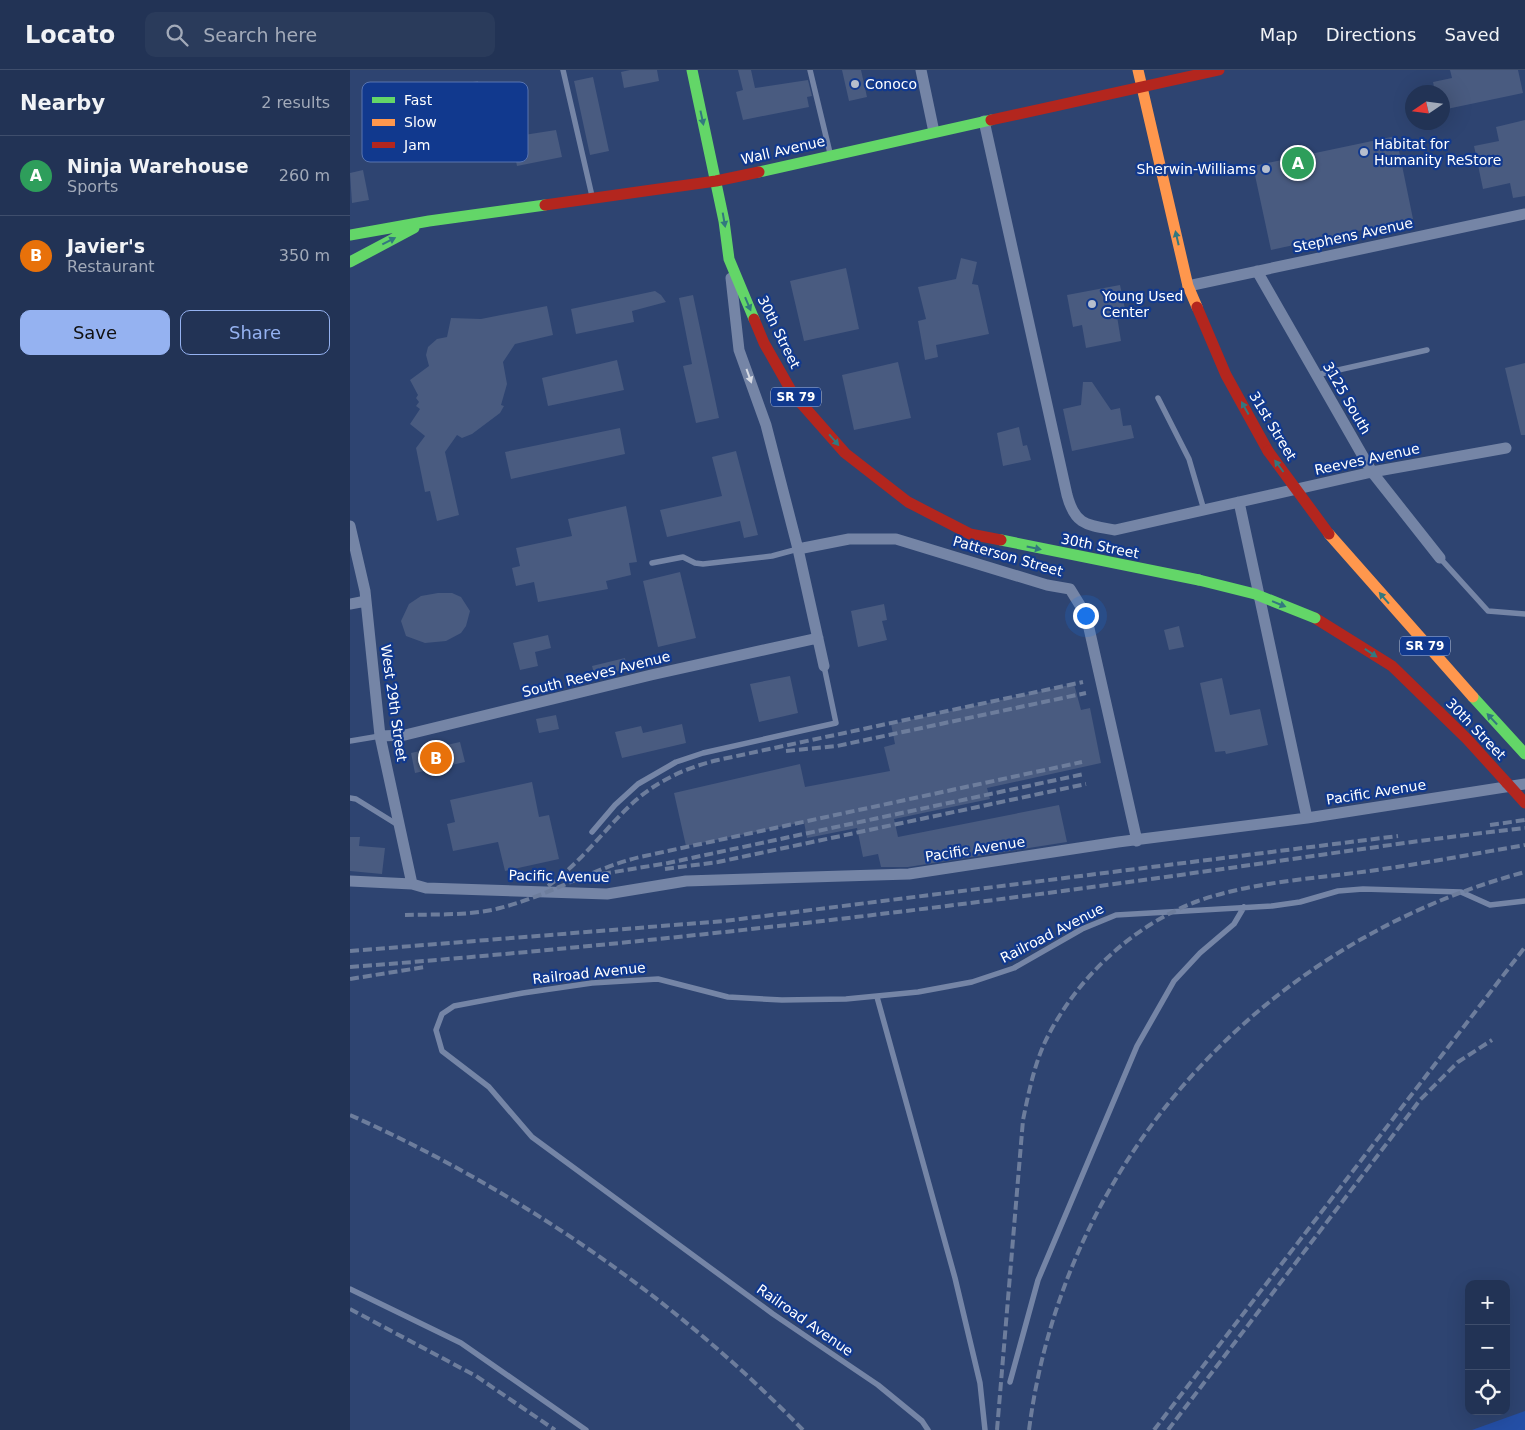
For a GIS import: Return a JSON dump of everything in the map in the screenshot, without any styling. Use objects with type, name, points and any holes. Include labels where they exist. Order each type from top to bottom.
[{"type":"main road","name":"30th Street","points":[[692,70],[724,221],[729,259],[764,342],[793,394],[845,453],[908,502],[970,534],[1199,580],[1255,594],[1315,618],[1392,666],[1466,739],[1525,804]]},
{"type":"main road","name":"31st Street","points":[[1138,70],[1188,286],[1226,375],[1268,451],[1329,534],[1422,642],[1525,754]]},
{"type":"main road","name":"Wall Avenue","points":[[350,235],[429,221],[716,181],[1218,70]]},
{"type":"main road","points":[[350,262],[429,221]]},
{"type":"street","points":[[921,70],[934,132]]},
{"type":"street","name":"Reeves Avenue","points":[[984,121],[1066,495],[1072,513],[1088,526],[1115,530],[1372,472],[1506,448]]},
{"type":"street","name":"Stephens Avenue","points":[[1188,286],[1525,214]]},
{"type":"street","name":"30th Street","points":[[729,259],[739,350],[766,425],[798,549],[824,666]]},
{"type":"street","name":"3125 South","points":[[1256,271],[1372,472],[1440,558]]},
{"type":"street","points":[[1240,502],[1307,818]]},
{"type":"street","name":"West 29th Street","points":[[350,526],[366,601],[380,736],[412,884]]},
{"type":"street","name":"Patterson Street","points":[[798,549],[849,539],[896,539],[1046,585],[1070,589],[1086,615],[1137,841]]},
{"type":"street","points":[[350,604],[366,601]]},
{"type":"street","name":"South Reeves Avenue","points":[[380,736],[405,735],[651,675],[818,638]]},
{"type":"street","name":"Pacific Avenue","points":[[350,881],[412,884],[426,888],[607,894],[686,882],[909,874],[1307,818],[1525,784]]},
{"type":"lane","points":[[563,70],[592,198]]},
{"type":"lane","points":[[810,70],[830,155]]},
{"type":"lane","points":[[1316,375],[1427,350]]},
{"type":"lane","points":[[1158,398],[1189,460],[1204,510]]},
{"type":"lane","points":[[652,563],[683,557],[703,564],[772,556],[798,549]]},
{"type":"lane","points":[[1440,558],[1488,611],[1525,614]]},
{"type":"lane","points":[[592,832],[615,805],[638,784],[676,762],[703,753],[836,723],[824,666]]},
{"type":"lane","points":[[350,741],[380,736]]},
{"type":"lane","points":[[350,798],[356,799],[400,827]]},
{"type":"lane","name":"Railroad Avenue","points":[[928,1430],[922,1421],[878,1385],[773,1314],[551,1153],[532,1137],[489,1087],[442,1051],[436,1030],[442,1014],[454,1006],[523,993],[592,983],[658,980],[728,997],[782,1000],[877,997],[972,982],[1014,968],[1082,929],[1116,915],[1300,902],[1338,891],[1363,889],[1461,892],[1490,905],[1525,901]]},
{"type":"lane","points":[[1010,1382],[1038,1280],[1137,1046],[1174,981],[1200,953],[1234,924],[1244,907]]},
{"type":"lane","points":[[877,997],[955,1278],[980,1383],[985,1430]]},
{"type":"lane","points":[[350,1289],[461,1343],[586,1430]]},
{"type":"shaded area","points":[[1525,1411],[1525,1430],[1472,1430]]},
{"type":"building","points":[[657,70],[659,81],[624,88],[621,72]]},
{"type":"building","points":[[738,70],[751,70],[755,88],[808,80],[812,96],[807,97],[809,107],[743,120],[736,92],[743,90]]},
{"type":"building","name":"Conoco","points":[[842,70],[861,70],[867,97],[849,101]]},
{"type":"building","points":[[1450,70],[1518,70],[1523,93],[1450,108],[1450,85],[1434,85],[1433,82],[1452,78]]},
{"type":"building","points":[[593,77],[609,151],[590,155],[574,81]]},
{"type":"building","points":[[1525,120],[1525,196],[1513,198],[1510,183],[1483,189],[1474,146],[1499,141],[1496,127]]},
{"type":"building","points":[[556,130],[562,157],[517,166],[516,162],[528,162],[528,134]]},
{"type":"building","points":[[1396,136],[1413,219],[1271,250],[1253,166]]},
{"type":"building","points":[[363,170],[369,200],[352,203],[350,173]]},
{"type":"building","points":[[961,258],[977,262],[972,284],[978,285],[989,334],[936,345],[938,357],[925,360],[918,321],[926,319],[918,287],[956,279]]},
{"type":"building","points":[[846,268],[859,329],[804,341],[790,281]]},
{"type":"building","points":[[1120,285],[1126,314],[1117,316],[1121,341],[1086,348],[1082,325],[1073,327],[1067,295]]},
{"type":"building","points":[[655,291],[666,302],[632,311],[634,322],[576,334],[571,309]]},
{"type":"building","points":[[693,295],[719,418],[696,423],[683,366],[692,364],[679,298]]},
{"type":"building","points":[[547,306],[553,335],[515,344],[503,362],[507,384],[501,405],[504,406],[500,413],[472,434],[462,438],[457,435],[445,452],[459,515],[437,521],[430,491],[425,492],[416,448],[425,436],[410,424],[420,409],[416,406],[419,402],[416,398],[418,395],[410,380],[429,366],[426,355],[428,347],[437,339],[447,337],[451,318],[481,319]]},
{"type":"building","points":[[617,360],[624,390],[548,406],[542,378]]},
{"type":"building","points":[[898,362],[911,418],[854,430],[842,375]]},
{"type":"building","points":[[1525,363],[1525,435],[1521,435],[1505,368]]},
{"type":"building","points":[[1083,382],[1092,382],[1111,410],[1120,408],[1123,426],[1131,425],[1134,438],[1072,451],[1063,409],[1081,405]]},
{"type":"building","points":[[1019,427],[1023,446],[1027,445],[1031,460],[1003,466],[997,433]]},
{"type":"building","points":[[620,428],[625,454],[511,479],[505,452]]},
{"type":"building","points":[[736,451],[758,535],[744,538],[740,521],[667,537],[660,510],[722,496],[712,457]]},
{"type":"building","points":[[626,506],[637,562],[629,563],[631,575],[606,581],[608,589],[538,602],[534,582],[516,586],[512,568],[520,566],[516,548],[572,536],[568,519]]},
{"type":"building","points":[[680,572],[696,638],[658,647],[643,581]]},
{"type":"building","points":[[452,593],[461,597],[470,611],[466,626],[461,633],[446,641],[425,643],[406,636],[401,621],[409,604],[421,596]]},
{"type":"building","points":[[884,604],[887,620],[882,621],[887,640],[858,647],[851,611]]},
{"type":"building","points":[[1179,626],[1184,647],[1169,650],[1164,630]]},
{"type":"building","points":[[548,635],[551,648],[535,652],[538,666],[520,670],[513,643]]},
{"type":"building","points":[[625,658],[627,669],[595,677],[592,666]]},
{"type":"building","points":[[790,676],[798,713],[759,722],[750,684]]},
{"type":"building","points":[[1222,678],[1230,715],[1260,709],[1268,745],[1226,754],[1225,751],[1215,752],[1200,683]]},
{"type":"building","points":[[1074,684],[1081,710],[1090,708],[1101,763],[987,788],[990,799],[894,819],[898,837],[1059,805],[1067,842],[908,867],[881,867],[878,854],[863,857],[857,828],[807,838],[804,822],[686,846],[674,793],[800,764],[805,787],[890,771],[884,747],[895,744],[891,724]]},
{"type":"building","points":[[556,715],[559,729],[539,733],[536,719]]},
{"type":"building","points":[[682,724],[686,743],[622,758],[615,732],[641,726],[643,733]]},
{"type":"building","points":[[460,742],[465,762],[415,773],[411,753]]},
{"type":"building","points":[[532,782],[539,817],[549,815],[559,859],[505,871],[498,842],[453,851],[447,824],[455,822],[450,800]]},
{"type":"building","points":[[350,837],[360,837],[359,846],[385,848],[382,874],[350,871]]},
{"type":"railway","points":[[548,886],[583,856],[636,800],[654,786],[685,770],[718,760],[1083,682]]},
{"type":"railway","points":[[786,751],[837,746],[1086,693]]},
{"type":"railway","points":[[405,915],[489,911],[535,897],[604,868],[640,857],[1082,762]]},
{"type":"railway","points":[[602,874],[668,863],[1084,774]]},
{"type":"railway","points":[[665,869],[718,862],[1086,784]]},
{"type":"railway","points":[[1490,825],[1525,820]]},
{"type":"railway","points":[[350,967],[670,938],[883,914],[1525,828]]},
{"type":"railway","points":[[350,951],[724,921],[1398,836]]},
{"type":"railway","points":[[997,1430],[1025,1109],[1036,1065],[1044,1044],[1062,1012],[1093,972],[1111,954],[1152,923],[1198,901],[1239,889],[1261,885],[1428,862],[1525,845]]},
{"type":"railway","points":[[1029,1430],[1050,1331],[1084,1238],[1132,1153],[1192,1076],[1262,1008],[1342,951],[1430,905],[1525,872]]},
{"type":"railway","points":[[1154,1430],[1525,947]]},
{"type":"railway","points":[[350,979],[425,967]]},
{"type":"railway","points":[[1168,1430],[1420,1100],[1458,1062],[1492,1040]]},
{"type":"railway","points":[[350,1115],[474,1177],[592,1251],[648,1292],[702,1336],[754,1382],[803,1430]]},
{"type":"railway","points":[[350,1309],[476,1376],[555,1430]]},
{"type":"traffic: fast","points":[[692,70],[724,221],[729,259],[754,319]]},
{"type":"traffic: fast","points":[[759,172],[991,120]]},
{"type":"traffic: fast","points":[[350,235],[429,221],[545,205]]},
{"type":"traffic: fast","points":[[350,262],[414,228]]},
{"type":"traffic: fast","points":[[1001,540],[1199,580]]},
{"type":"traffic: fast","points":[[1199,580],[1255,594],[1315,618]]},
{"type":"traffic: fast","points":[[1473,697],[1525,754]]},
{"type":"traffic: slow","points":[[1138,70],[1188,286],[1197,307]]},
{"type":"traffic: slow","points":[[1329,534],[1473,697]]},
{"type":"traffic: jam","points":[[991,120],[1219,70]]},
{"type":"traffic: jam","points":[[545,205],[716,181],[759,172]]},
{"type":"traffic: jam","points":[[1197,307],[1226,375],[1268,451]]},
{"type":"traffic: jam","points":[[754,319],[764,343],[793,394],[845,453],[908,502],[970,534],[1001,540]]},
{"type":"traffic: jam","points":[[1268,451],[1329,534]]},
{"type":"traffic: jam","points":[[1315,618],[1392,666],[1467,739],[1507,783]]},
{"type":"traffic: jam","points":[[1507,783],[1525,803]]},
{"type":"place","name":"Conoco","points":[[855,84]]},
{"type":"place","name":"Habitat for Humanity ReStore","points":[[1364,152]]},
{"type":"place","name":"Ninja Warehouse","points":[[1298,163]]},
{"type":"place","name":"Sherwin-Williams","points":[[1266,169]]},
{"type":"place","name":"Young Used Center","points":[[1092,304]]},
{"type":"place","name":"Javier's","points":[[436,758]]}]
